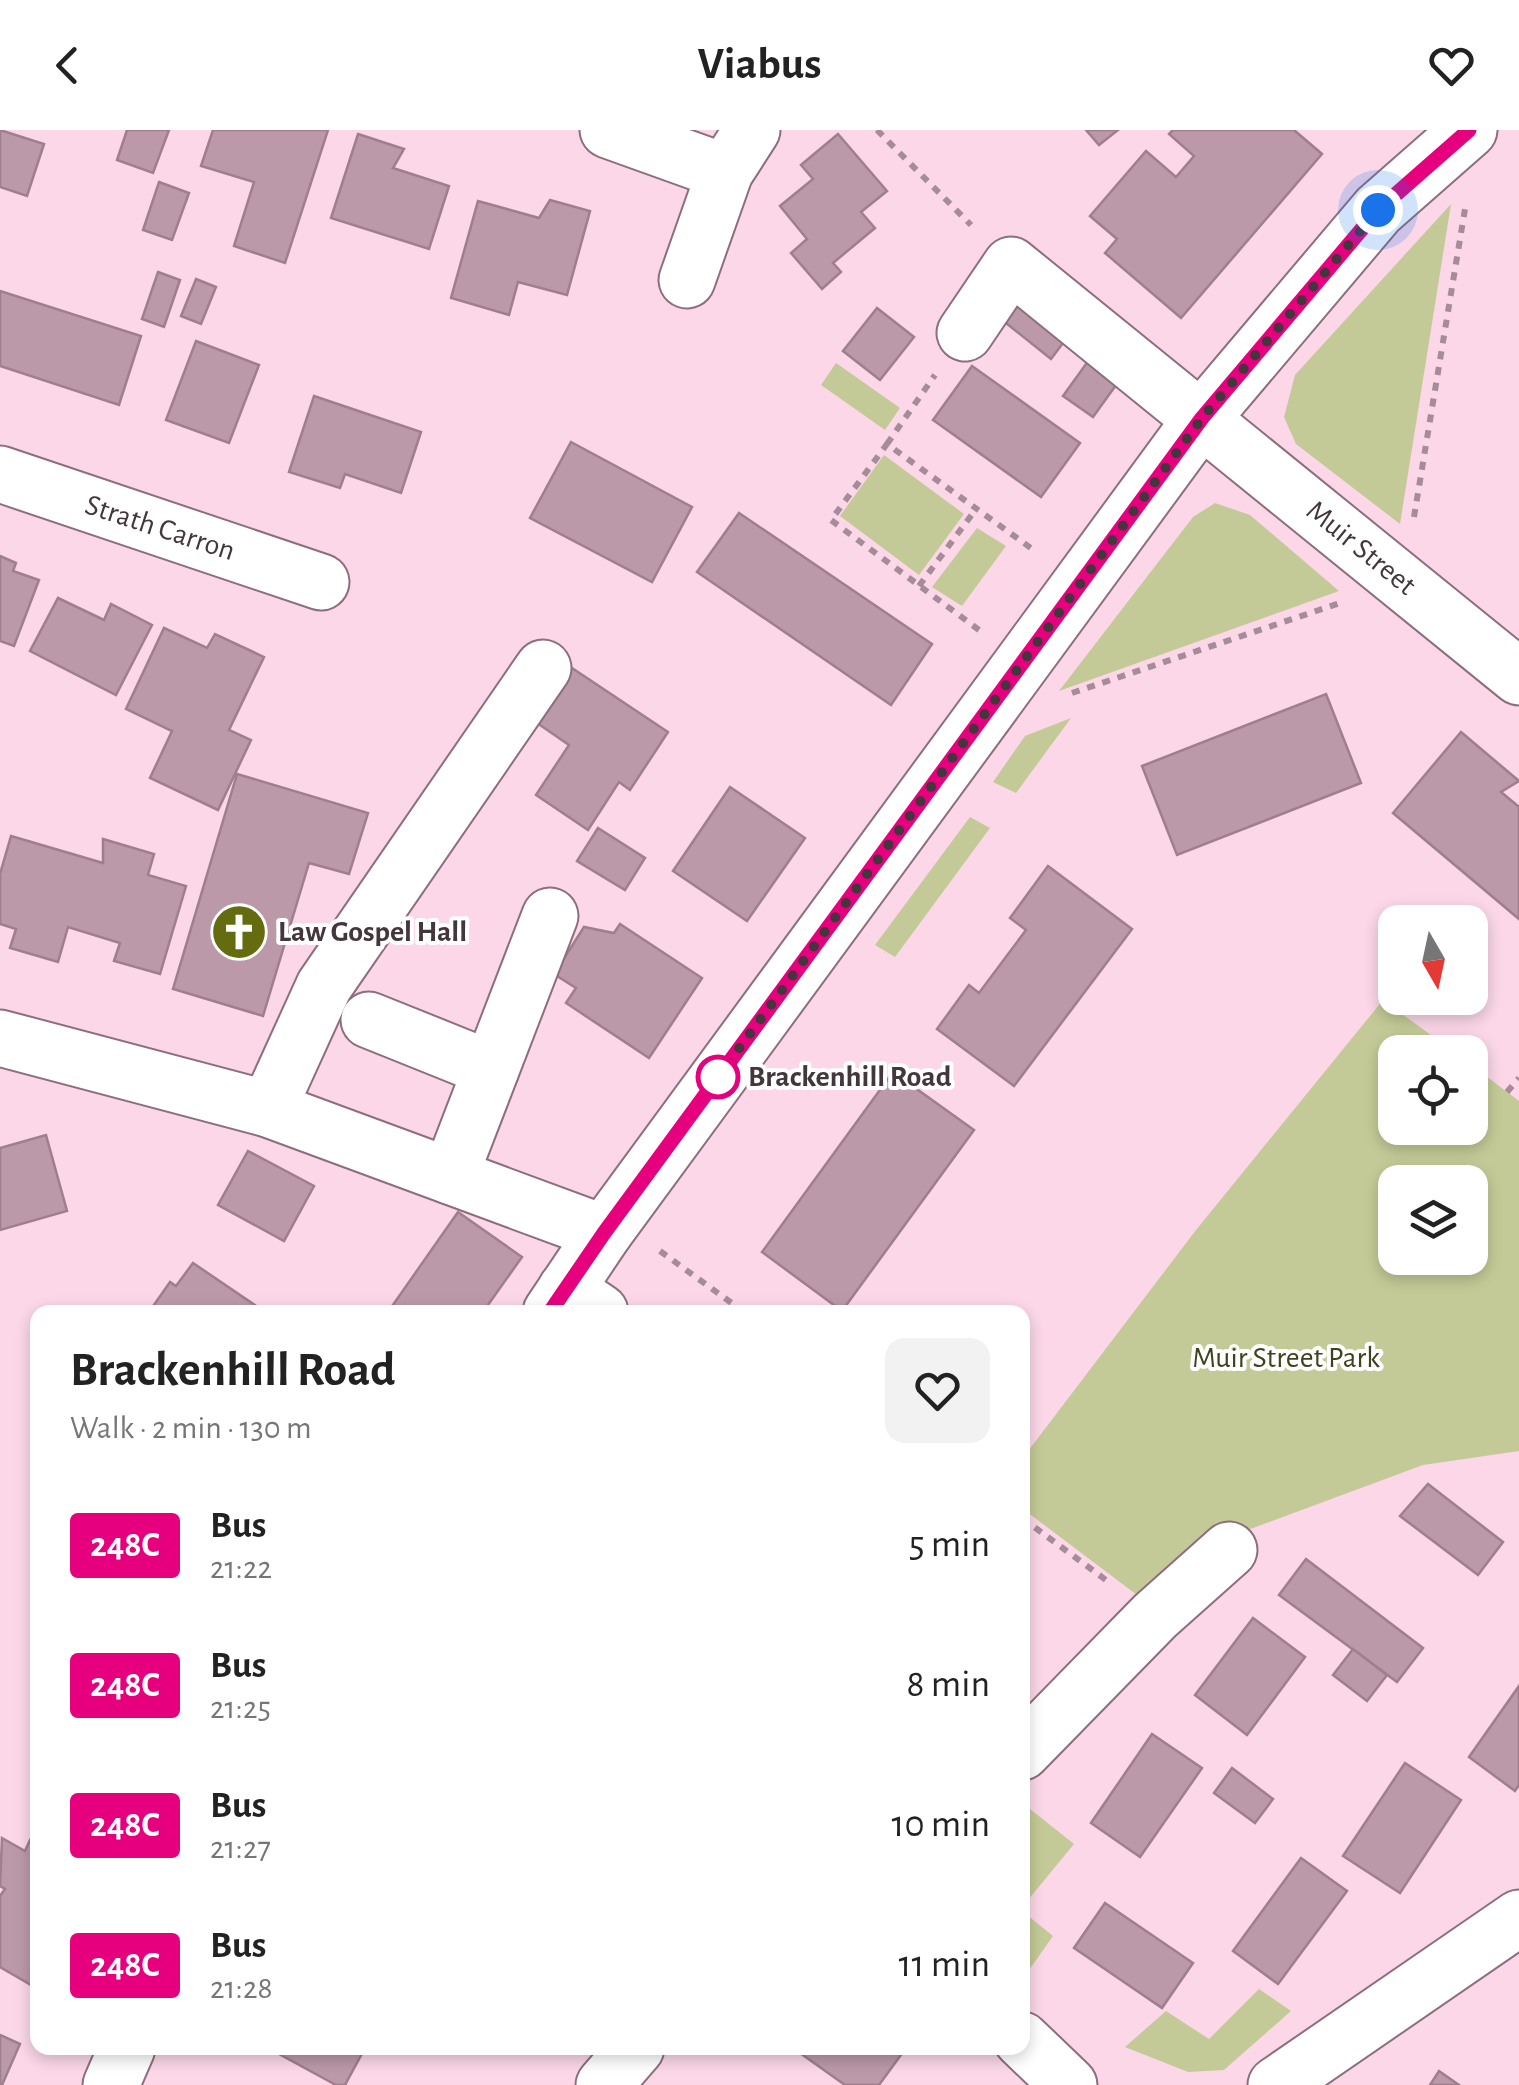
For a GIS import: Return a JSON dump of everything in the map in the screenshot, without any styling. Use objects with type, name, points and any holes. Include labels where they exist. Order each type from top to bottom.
[{"type":"street","points":[[608,130],[738,151],[688,280]]},
{"type":"street","points":[[572,1305],[609,1225],[1202,418],[1378,210],[1469,130]]},
{"type":"street","points":[[965,332],[1011,264]]},
{"type":"street","name":"Muir Street","points":[[1011,264],[1519,677]]},
{"type":"street","name":"Strath Carron","points":[[0,474],[321,582]]},
{"type":"street","points":[[268,1109],[324,986],[543,668]]},
{"type":"street","points":[[450,1176],[550,916]]},
{"type":"street","points":[[370,1020],[491,1069]]},
{"type":"street","points":[[0,1038],[268,1109],[450,1176],[609,1225]]},
{"type":"street","points":[[1030,1744],[1156,1616],[1228,1550]]},
{"type":"street","points":[[1276,2085],[1518,1921]]},
{"type":"street","points":[[1030,2048],[1069,2085]]},
{"type":"street","points":[[111,2085],[124,2055]]},
{"type":"street","points":[[604,2085],[630,2055]]},
{"type":"path","points":[[877,130],[1011,264]]},
{"type":"path","points":[[1069,694],[1403,582],[1465,209]]},
{"type":"path","points":[[965,332],[831,520],[1022,662]]},
{"type":"path","points":[[887,444],[1081,584]]},
{"type":"path","points":[[919,586],[976,509]]},
{"type":"path","points":[[1507,1092],[1519,1078]]},
{"type":"path","points":[[609,1225],[733,1305]]},
{"type":"path","points":[[1030,1524],[1156,1616]]},
{"type":"green space","points":[[1451,204],[1400,524],[1296,444],[1284,417],[1295,375]]},
{"type":"green space","points":[[836,363],[900,408],[885,430],[821,385]]},
{"type":"green space","points":[[884,455],[964,514],[919,575],[840,516]]},
{"type":"green space","points":[[1215,503],[1250,515],[1339,591],[1059,691],[1193,517]]},
{"type":"green space","points":[[977,528],[1006,546],[962,606],[932,587]]},
{"type":"green space","points":[[1071,718],[1016,793],[993,782],[1025,736]]},
{"type":"green space","points":[[970,817],[990,828],[895,957],[875,945]]},
{"type":"green space","name":"Muir Street Park","points":[[1378,1006],[1378,1015],[1403,1015],[1431,1035],[1378,1035],[1378,1145],[1488,1145],[1488,1078],[1519,1101],[1519,1451],[1423,1465],[1218,1541],[1141,1598],[1030,1514],[1030,1448],[1196,1230]]},
{"type":"green space","points":[[1030,1809],[1074,1844],[1030,1897]]},
{"type":"green space","points":[[1030,1917],[1053,1936],[1030,1969]]},
{"type":"green space","points":[[1259,1989],[1291,2011],[1224,2070],[1188,2072],[1125,2047],[1166,2011],[1209,2039]]},
{"type":"building","points":[[0,130],[44,144],[27,196],[0,187]]},
{"type":"building","points":[[127,130],[169,130],[153,173],[117,160]]},
{"type":"building","points":[[213,130],[328,130],[285,263],[234,246],[254,182],[201,166]]},
{"type":"building","points":[[1086,130],[1118,130],[1099,145]]},
{"type":"building","points":[[1173,130],[1294,130],[1322,154],[1181,318],[1105,253],[1117,239],[1090,216],[1146,151],[1176,177],[1194,156],[1169,134]]},
{"type":"building","points":[[358,134],[404,149],[393,168],[449,186],[429,249],[331,218]]},
{"type":"building","points":[[838,134],[887,191],[861,212],[875,228],[833,263],[841,272],[822,289],[791,253],[807,239],[780,206],[813,179],[801,165]]},
{"type":"building","points":[[159,182],[189,193],[172,240],[143,230]]},
{"type":"building","points":[[550,200],[590,211],[567,295],[518,282],[509,315],[451,298],[478,201],[539,218]]},
{"type":"building","points":[[158,272],[180,280],[164,327],[142,319]]},
{"type":"building","points":[[196,279],[216,287],[201,324],[181,316]]},
{"type":"building","points":[[0,291],[141,336],[119,405],[0,366]]},
{"type":"building","points":[[1016,300],[1066,339],[1051,359],[1001,319]]},
{"type":"building","points":[[877,308],[914,337],[880,380],[843,351]]},
{"type":"building","points":[[196,341],[259,365],[229,443],[166,420]]},
{"type":"building","points":[[1094,353],[1124,374],[1093,417],[1063,396]]},
{"type":"building","points":[[972,366],[1080,443],[1041,497],[933,420]]},
{"type":"building","points":[[314,396],[421,432],[401,493],[345,474],[340,488],[289,472]]},
{"type":"building","points":[[571,442],[692,507],[652,582],[530,518]]},
{"type":"building","points":[[739,513],[932,644],[891,705],[697,572]]},
{"type":"building","points":[[0,556],[16,563],[13,571],[39,580],[14,646],[0,641]]},
{"type":"building","points":[[58,598],[104,620],[111,604],[152,625],[116,695],[30,651]]},
{"type":"building","points":[[164,628],[207,648],[215,634],[264,657],[229,730],[251,740],[218,810],[150,778],[172,731],[126,709]]},
{"type":"building","points":[[572,668],[668,732],[630,790],[619,782],[588,830],[536,795],[569,745],[537,723]]},
{"type":"building","points":[[1326,694],[1361,783],[1177,855],[1142,766]]},
{"type":"building","points":[[1461,732],[1519,781],[1501,792],[1519,807],[1519,919],[1393,813]]},
{"type":"building","name":"Law Gospel Hall","points":[[237,774],[368,813],[349,874],[309,863],[263,1016],[173,989]]},
{"type":"building","points":[[730,787],[805,838],[747,921],[673,871]]},
{"type":"building","points":[[598,828],[645,858],[625,890],[577,861]]},
{"type":"building","points":[[11,836],[103,863],[103,839],[154,854],[148,875],[186,886],[160,974],[114,961],[120,943],[68,927],[58,962],[10,948],[16,929],[0,924],[0,874]]},
{"type":"building","points":[[1048,866],[1132,929],[1014,1086],[937,1029],[969,985],[979,993],[1026,930],[1010,918]]},
{"type":"building","points":[[620,924],[702,978],[649,1058],[566,1003],[576,988],[554,974],[584,927],[614,933]]},
{"type":"building","points":[[893,1072],[974,1130],[846,1305],[834,1305],[762,1252]]},
{"type":"building","points":[[46,1135],[67,1211],[0,1230],[0,1148]]},
{"type":"building","points":[[248,1151],[314,1186],[284,1241],[218,1205]]},
{"type":"building","points":[[458,1212],[522,1257],[488,1305],[393,1305]]},
{"type":"building","points":[[193,1263],[255,1305],[154,1305],[170,1282],[176,1286]]},
{"type":"building","points":[[1428,1484],[1503,1542],[1478,1575],[1400,1516]]},
{"type":"building","points":[[1306,1559],[1423,1648],[1397,1682],[1279,1595]]},
{"type":"building","points":[[1253,1618],[1305,1657],[1247,1735],[1195,1695]]},
{"type":"building","points":[[1353,1649],[1387,1675],[1367,1701],[1333,1675]]},
{"type":"building","points":[[1519,1686],[1519,1785],[1515,1791],[1469,1757]]},
{"type":"building","points":[[1152,1734],[1202,1768],[1140,1857],[1091,1823]]},
{"type":"building","points":[[1405,1763],[1461,1800],[1400,1893],[1343,1856]]},
{"type":"building","points":[[1232,1768],[1273,1799],[1255,1823],[1214,1793]]},
{"type":"building","points":[[2,1838],[25,1851],[30,1840],[30,1984],[0,1967],[0,1896],[5,1889],[0,1886]]},
{"type":"building","points":[[1301,1858],[1347,1891],[1278,1984],[1233,1951]]},
{"type":"building","points":[[1105,1903],[1193,1963],[1162,2008],[1074,1948]]},
{"type":"building","points":[[0,2035],[20,2044],[2,2085],[0,2085]]},
{"type":"building","points":[[281,2055],[361,2055],[345,2085],[336,2085]]},
{"type":"building","points":[[803,2055],[901,2055],[879,2085],[845,2085]]},
{"type":"building","points":[[1439,2071],[1459,2085],[1430,2085]]},
{"type":"bus line","name":"248C","points":[[555,1305],[1202,418],[1378,210],[1469,130]]},
{"type":"place","name":"Law Gospel Hall","points":[[239,932]]},
{"type":"place","name":"Brackenhill Road","points":[[718,1077]]},
{"type":"route","points":[[718,1077],[1202,418],[1378,210]]}]
